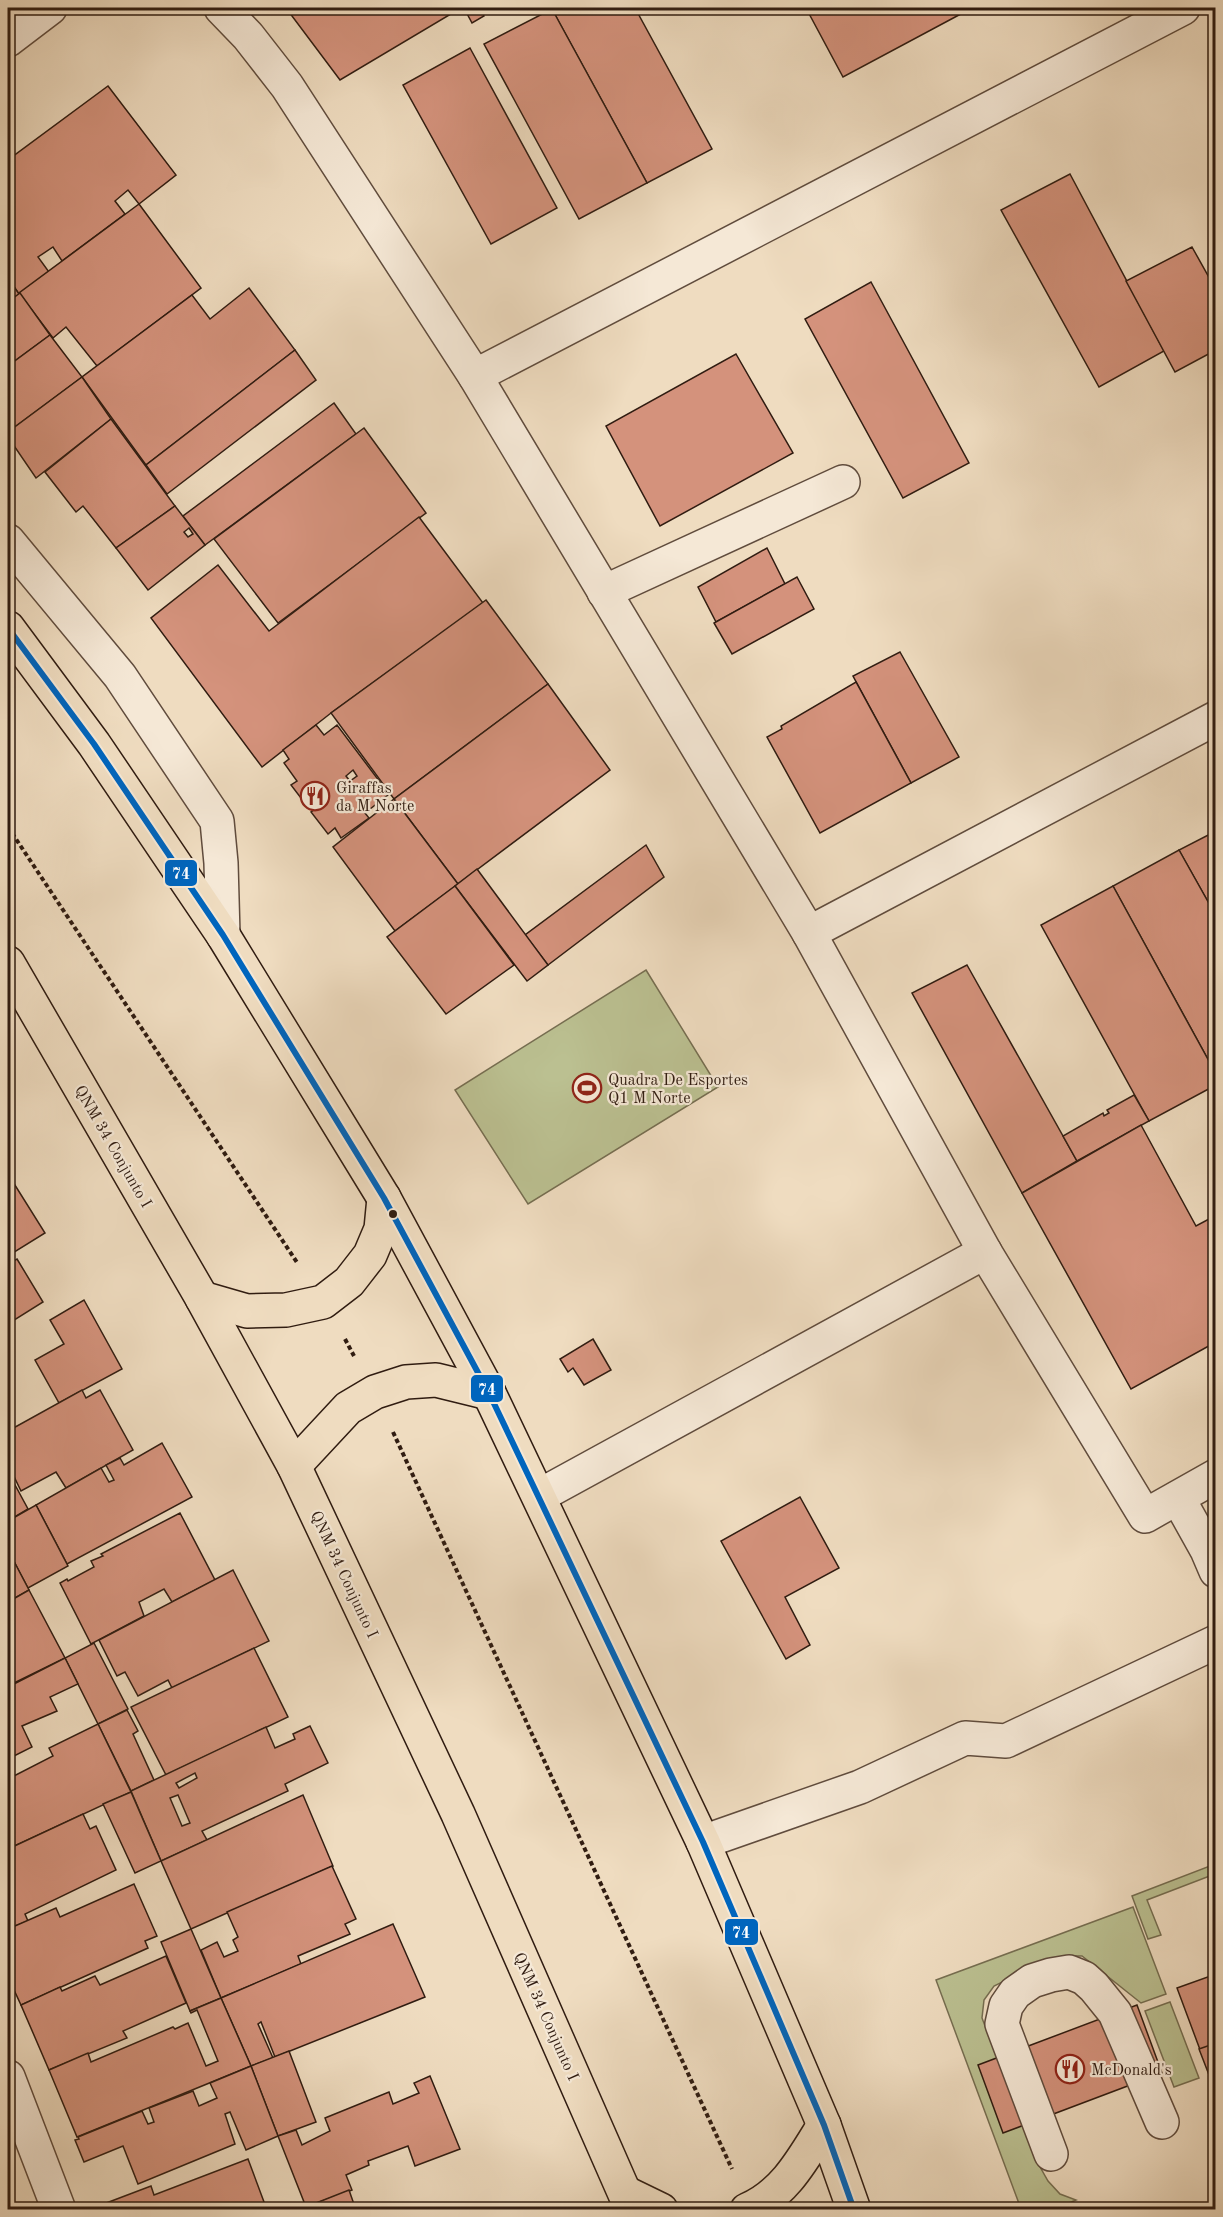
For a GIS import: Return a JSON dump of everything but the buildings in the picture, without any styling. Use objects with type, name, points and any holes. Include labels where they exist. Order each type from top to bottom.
[{"type":"main road","points":[[8,628],[94,744],[223,935],[384,1198],[489,1393],[703,1842],[824,2125],[854,2210]]},
{"type":"main road","points":[[8,664],[94,744]]},
{"type":"main road","name":"QNM 34 Conjunto I","points":[[8,963],[202,1298],[294,1466],[458,1814],[629,2201]]},
{"type":"main road","points":[[202,1298],[247,1311],[286,1310],[324,1302],[349,1282],[370,1255],[381,1228],[384,1198]]},
{"type":"main road","points":[[294,1466],[348,1408],[375,1392],[406,1382],[436,1380],[489,1393]]},
{"type":"main road","points":[[749,2209],[775,2193],[795,2170],[824,2125]]},
{"type":"main road","points":[[629,2201],[661,2210]]},
{"type":"street","points":[[8,40],[50,8]]},
{"type":"street","points":[[221,8],[248,36],[287,86],[475,376],[809,933],[985,1252],[1146,1516],[1215,1476]]},
{"type":"street","points":[[475,376],[1183,8]]},
{"type":"street","points":[[604,592],[843,482]]},
{"type":"street","points":[[8,541],[120,676],[217,821],[221,862],[223,935]]},
{"type":"street","points":[[809,933],[1215,718]]},
{"type":"street","points":[[539,1496],[985,1252]]},
{"type":"street","points":[[1178,1498],[1207,1550],[1215,1571]]},
{"type":"street","points":[[703,1842],[860,1787],[966,1738],[1006,1741],[1215,1642]]},
{"type":"street","points":[[1052,2154],[1002,2024],[1006,2006],[1015,1993],[1032,1981],[1051,1975],[1069,1972],[1084,1978],[1115,2013],[1162,2122]]},
{"type":"street","points":[[8,2078],[59,2210]]},
{"type":"path","points":[[8,827],[324,1302],[375,1392],[749,2209]]},
{"type":"green space","name":"Quadra De Esportes Q1 M Norte","points":[[646,970],[718,1087],[528,1204],[455,1090]]},
{"type":"green space","points":[[1215,1864],[1215,1874],[1147,1900],[1161,1935],[1148,1939],[1132,1896]]},
{"type":"green space","points":[[1133,1907],[1166,1994],[1141,2003],[1082,1956],[1063,1956],[994,1986],[984,2000],[982,2018],[1035,2158],[1048,2181],[1060,2194],[1076,2200],[1055,2209],[1021,2209],[936,1980]]},
{"type":"green space","points":[[1170,2002],[1199,2078],[1174,2087],[1145,2011]]},
{"type":"transit line","name":"74","points":[[8,628],[94,744],[223,935],[384,1198],[489,1393],[703,1842],[824,2125],[854,2210]]},
{"type":"place","name":"Giraffas da M Norte","points":[[315,796]]},
{"type":"place","name":"Quadra De Esportes Q1 M Norte","points":[[587,1088]]},
{"type":"place","name":"McDonald's","points":[[1070,2069]]}]
